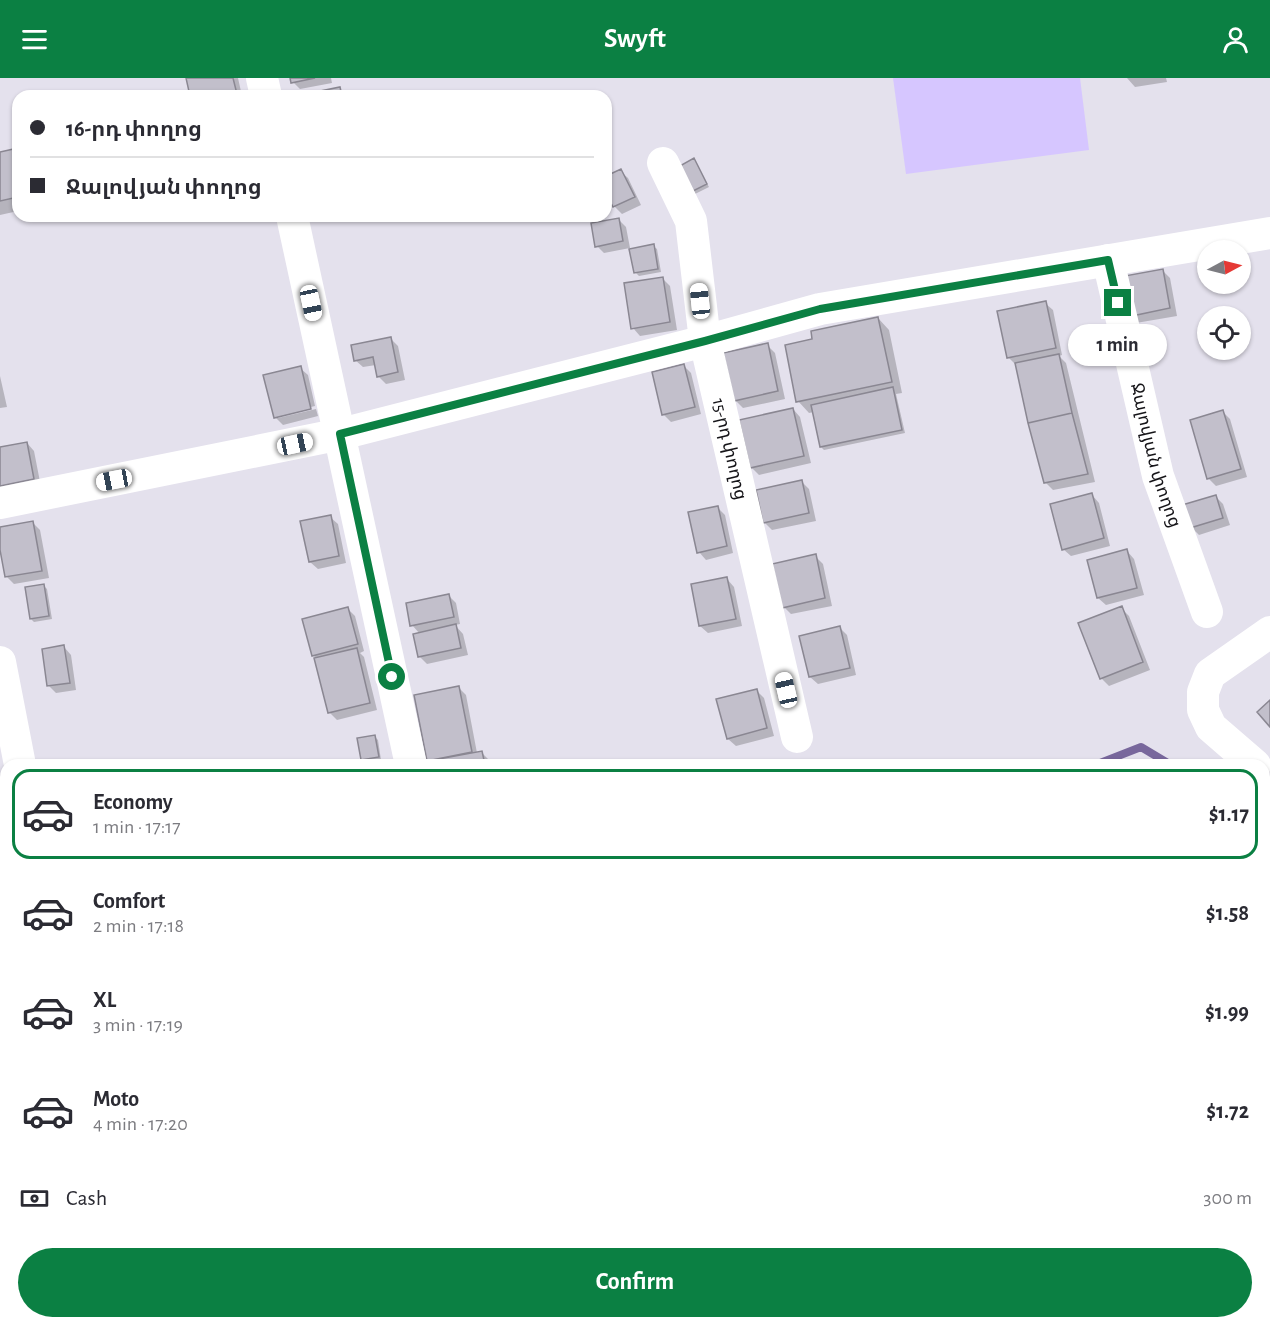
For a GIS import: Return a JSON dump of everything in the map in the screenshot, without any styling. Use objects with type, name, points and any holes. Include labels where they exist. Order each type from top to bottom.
[{"type":"street","name":"15-րդ փողոց","points":[[663,163],[691,221],[705,341],[797,737]]},
{"type":"street","points":[[293,222],[410,759]]},
{"type":"street","points":[[0,503],[340,434],[705,341],[820,309],[1270,233]]},
{"type":"street","name":"Ջալովյան փողոց","points":[[1108,260],[1158,476],[1207,612]]},
{"type":"street","points":[[1248,759],[1211,727],[1203,710],[1203,692],[1210,674],[1270,632]]},
{"type":"street","points":[[0,662],[19,759]]},
{"type":"shaded area","points":[[893,78],[1080,78],[1089,150],[906,174]]},
{"type":"building","points":[[186,78],[233,78],[236,90],[189,90]]},
{"type":"building","points":[[290,78],[315,78],[291,83]]},
{"type":"building","points":[[340,87],[341,90],[325,90]]},
{"type":"building","points":[[12,149],[12,198],[0,201],[0,152]]},
{"type":"building","points":[[694,158],[707,184],[691,192],[678,167]]},
{"type":"building","points":[[621,169],[635,197],[613,207],[612,205],[612,173]]},
{"type":"building","points":[[619,218],[623,241],[595,247],[591,223],[612,222],[612,219]]},
{"type":"building","points":[[654,244],[658,269],[634,273],[629,249]]},
{"type":"building","points":[[1163,269],[1170,308],[1127,317],[1119,277]]},
{"type":"building","points":[[663,277],[670,322],[631,329],[624,283]]},
{"type":"building","points":[[1046,301],[1056,348],[1007,358],[997,311]]},
{"type":"building","points":[[878,317],[892,382],[796,402],[785,345],[812,339],[811,331]]},
{"type":"building","points":[[391,337],[398,372],[377,377],[373,357],[354,361],[351,345]]},
{"type":"building","points":[[768,343],[778,391],[734,401],[723,353]]},
{"type":"building","points":[[1059,354],[1072,413],[1028,423],[1015,363]]},
{"type":"building","points":[[684,364],[695,407],[662,415],[652,372]]},
{"type":"building","points":[[301,366],[311,409],[274,418],[263,375]]},
{"type":"building","points":[[893,387],[902,430],[820,447],[811,405]]},
{"type":"building","points":[[793,408],[804,456],[750,468],[739,420]]},
{"type":"building","points":[[1223,410],[1241,469],[1207,479],[1190,420]]},
{"type":"building","points":[[1072,413],[1088,474],[1044,483],[1028,423]]},
{"type":"building","points":[[27,442],[34,479],[0,486],[0,447]]},
{"type":"building","points":[[802,480],[809,513],[763,523],[756,490]]},
{"type":"building","points":[[1092,493],[1104,538],[1062,550],[1050,504]]},
{"type":"building","points":[[1216,495],[1223,518],[1190,528],[1182,505]]},
{"type":"building","points":[[718,506],[727,546],[697,553],[688,512]]},
{"type":"building","points":[[331,515],[339,556],[309,562],[300,521]]},
{"type":"building","points":[[33,521],[42,571],[5,577],[0,550],[0,527]]},
{"type":"building","points":[[1127,549],[1137,588],[1097,598],[1087,560]]},
{"type":"building","points":[[816,554],[825,598],[782,608],[772,564]]},
{"type":"building","points":[[727,577],[736,619],[699,626],[691,584]]},
{"type":"building","points":[[44,584],[49,616],[30,619],[25,587]]},
{"type":"building","points":[[449,594],[454,617],[410,626],[406,603]]},
{"type":"building","points":[[1122,606],[1143,662],[1100,679],[1078,623]]},
{"type":"building","points":[[348,607],[358,644],[312,656],[302,619]]},
{"type":"building","points":[[456,624],[461,648],[418,657],[413,634]]},
{"type":"building","points":[[840,626],[850,668],[809,677],[799,636]]},
{"type":"building","points":[[64,645],[70,683],[47,686],[42,649]]},
{"type":"building","points":[[357,648],[370,703],[328,713],[314,658]]},
{"type":"building","points":[[459,686],[472,752],[427,759],[414,695]]},
{"type":"building","points":[[757,689],[767,728],[727,739],[716,699]]},
{"type":"building","points":[[1270,700],[1270,727],[1257,712]]},
{"type":"building","points":[[375,735],[379,757],[361,759],[357,738]]},
{"type":"building","points":[[482,751],[484,759],[439,759]]},
{"type":"waterway","points":[[1110,759],[1141,747],[1161,759]]},
{"type":"route","points":[[392,677],[340,434],[705,341],[820,309],[1108,260],[1118,303]]}]
